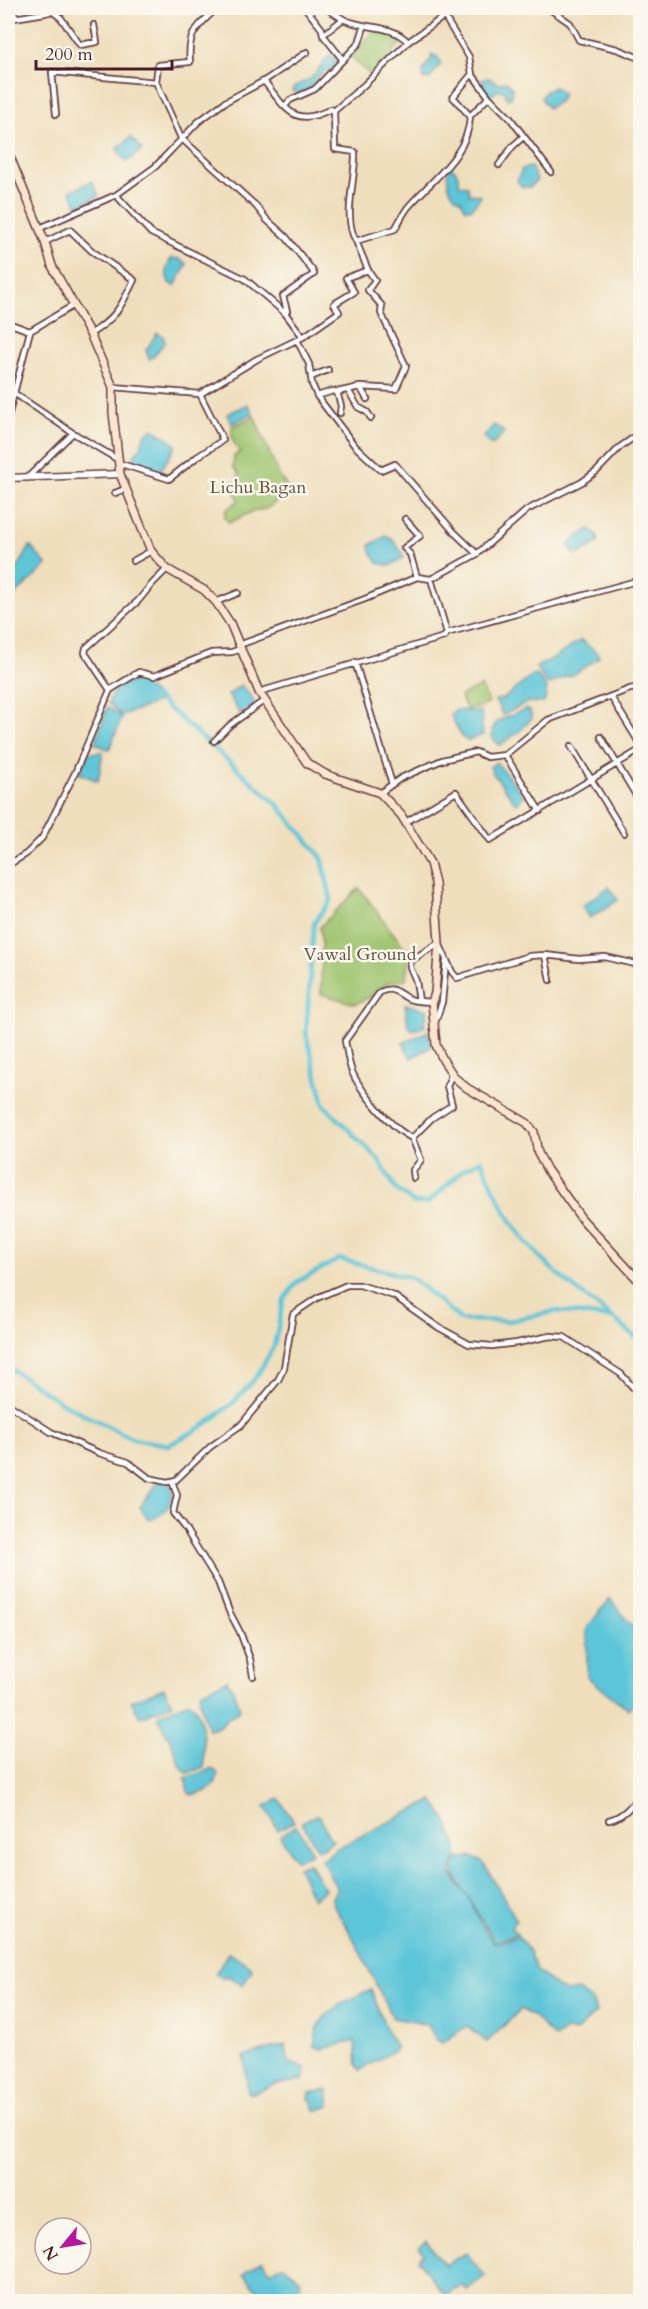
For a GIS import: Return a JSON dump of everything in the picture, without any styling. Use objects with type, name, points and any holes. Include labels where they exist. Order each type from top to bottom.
[{"type":"main road","points":[[8,152],[40,228],[52,266],[90,334],[113,388],[113,413],[120,474],[151,551],[167,569],[204,590],[216,602],[230,623],[259,692],[307,763],[325,774],[380,793],[406,822],[430,863],[435,883],[439,943],[435,993],[432,1002],[436,1045],[454,1078],[527,1123],[534,1132],[538,1153],[547,1170],[581,1218],[640,1282]]},
{"type":"street","points":[[13,8],[15,18]]},
{"type":"street","points":[[8,19],[50,8]]},
{"type":"street","points":[[217,8],[191,37],[188,45],[190,62],[158,66],[156,82],[181,138],[256,206],[267,220],[286,237],[312,270],[314,274],[283,296],[288,311],[285,313]]},
{"type":"street","points":[[307,8],[322,29],[323,35],[343,60]]},
{"type":"street","points":[[326,8],[343,19],[364,27],[383,28],[400,33],[408,42]]},
{"type":"street","points":[[334,111],[408,42],[456,8]]},
{"type":"street","points":[[548,8],[570,23],[579,40],[617,49],[638,57]]},
{"type":"street","points":[[44,10],[52,11],[61,18],[80,45],[97,42],[94,25]]},
{"type":"street","points":[[444,16],[469,57],[472,74],[489,97],[510,118],[551,172]]},
{"type":"street","points":[[323,35],[343,19]]},
{"type":"street","points":[[285,106],[290,100],[315,89],[359,43],[364,27]]},
{"type":"street","points":[[40,228],[116,195],[155,167],[198,122],[225,102],[264,81],[307,52]]},
{"type":"street","points":[[56,114],[52,72],[156,82]]},
{"type":"street","points":[[356,241],[395,229],[408,207],[440,175],[455,155],[470,128],[470,116],[453,98],[472,74]]},
{"type":"street","points":[[264,81],[285,106],[298,117],[308,118],[331,109],[334,111]]},
{"type":"street","points":[[470,116],[489,97]]},
{"type":"street","points":[[317,396],[360,387],[396,389],[406,366],[381,313],[382,306],[368,290],[375,280],[368,270],[351,231],[349,214],[354,182],[355,152],[335,149],[334,111]]},
{"type":"street","points":[[499,165],[523,137]]},
{"type":"street","points":[[116,195],[151,233],[245,279],[285,313],[303,337]]},
{"type":"street","points":[[45,242],[70,230],[92,251],[134,280],[123,304],[109,323],[90,334]]},
{"type":"street","points":[[113,388],[200,394],[249,363],[303,337],[339,312],[334,304],[354,292],[346,278],[368,270]]},
{"type":"street","points":[[8,417],[30,331],[74,305]]},
{"type":"street","points":[[8,323],[30,331]]},
{"type":"street","points":[[297,340],[309,364],[317,396],[343,433],[366,458],[381,470],[395,464],[455,533],[477,554]]},
{"type":"street","points":[[311,377],[328,370]]},
{"type":"street","points":[[360,387],[367,399]]},
{"type":"street","points":[[8,389],[74,435],[117,461],[169,479],[223,440],[200,394]]},
{"type":"street","points":[[348,390],[358,407],[367,412],[371,418]]},
{"type":"street","points":[[337,392],[341,406],[340,412]]},
{"type":"street","points":[[27,478],[74,435]]},
{"type":"street","points":[[8,865],[26,854],[42,838],[75,773],[110,690],[139,672],[154,676],[211,652],[225,653],[417,577],[431,579],[477,554],[527,510],[582,482],[597,471],[620,447],[639,436]]},
{"type":"street","points":[[8,478],[120,474]]},
{"type":"street","points":[[116,493],[125,489]]},
{"type":"street","points":[[405,519],[420,536],[404,548],[410,554],[417,577]]},
{"type":"street","points":[[133,561],[151,551]]},
{"type":"street","points":[[110,690],[85,653],[86,648],[138,601],[167,569]]},
{"type":"street","points":[[431,579],[447,633]]},
{"type":"street","points":[[259,692],[444,637],[447,633],[640,580]]},
{"type":"street","points":[[216,602],[238,593]]},
{"type":"street","points":[[355,662],[392,784]]},
{"type":"street","points":[[380,793],[392,784],[442,760],[476,752],[487,757],[505,755],[548,720],[640,687]]},
{"type":"street","points":[[611,697],[640,744]]},
{"type":"street","points":[[214,741],[230,725],[265,700]]},
{"type":"street","points":[[601,737],[640,801]]},
{"type":"street","points":[[571,746],[624,833]]},
{"type":"street","points":[[406,822],[456,792],[490,840],[640,750]]},
{"type":"street","points":[[505,755],[540,811]]},
{"type":"street","points":[[418,1001],[416,981],[410,961],[439,943],[452,972],[458,978],[529,956],[546,955],[579,959],[605,957],[640,965]]},
{"type":"street","points":[[546,955],[550,980]]},
{"type":"street","points":[[433,1028],[442,1002],[446,958]]},
{"type":"street","points":[[414,1178],[413,1170],[421,1160],[412,1138],[392,1125],[373,1103],[351,1070],[345,1041],[380,992],[395,989],[407,998],[432,1002]]},
{"type":"street","points":[[412,1138],[432,1118],[452,1105],[447,1086],[452,1073]]},
{"type":"street","points":[[8,1404],[51,1432],[99,1453],[128,1462],[149,1478],[176,1480],[210,1447],[241,1425],[278,1380],[284,1368],[293,1314],[311,1301],[347,1286],[360,1285],[393,1296],[438,1328],[469,1344],[492,1346],[550,1336],[564,1337],[621,1374],[640,1395]]},
{"type":"street","points":[[172,1481],[177,1495],[173,1513],[218,1582],[244,1641],[250,1659],[252,1676]]},
{"type":"street","points":[[609,1820],[621,1815],[640,1794]]},
{"type":"green space","points":[[374,31],[392,33],[403,41],[370,75],[351,57]]},
{"type":"green space","name":"Lichu Bagan","points":[[254,416],[279,475],[290,492],[266,509],[253,511],[229,523],[225,517],[226,510],[239,500],[234,491],[239,474],[233,467],[234,456],[241,452],[233,441],[232,427]]},
{"type":"green space","points":[[481,686],[489,703],[467,710],[460,696]]},
{"type":"green space","name":"Vawal Ground","points":[[359,888],[409,954],[406,979],[387,983],[374,995],[355,1004],[321,994],[320,927]]},
{"type":"water","points":[[431,54],[438,57],[441,64],[430,78],[424,80],[423,71],[432,57]]},
{"type":"water","points":[[331,55],[338,63],[322,74],[306,91],[292,91],[295,86],[311,78]]},
{"type":"water","points":[[489,78],[497,83],[507,82],[512,88],[511,98],[507,99],[505,92],[501,90],[490,97],[480,82]]},
{"type":"water","points":[[555,87],[563,94],[560,101],[548,108],[541,98],[546,91]]},
{"type":"water","points":[[131,137],[142,150],[127,162],[116,149]]},
{"type":"water","points":[[449,167],[456,172],[460,185],[468,186],[469,194],[480,195],[471,209],[465,208],[461,200],[451,191],[448,181]]},
{"type":"water","points":[[531,167],[537,180],[530,187],[522,187],[517,181],[522,169]]},
{"type":"water","points":[[92,181],[99,196],[78,206],[70,191]]},
{"type":"water","points":[[172,258],[187,264],[175,286],[169,283],[167,276],[167,267]]},
{"type":"water","points":[[157,333],[163,336],[165,342],[149,359],[146,350]]},
{"type":"water","points":[[248,404],[253,413],[232,424],[227,414]]},
{"type":"water","points":[[494,425],[504,432],[494,444],[490,444],[483,437]]},
{"type":"water","points":[[152,429],[169,438],[176,446],[159,473],[149,471],[134,460],[135,453],[141,448],[144,436]]},
{"type":"water","points":[[590,529],[597,535],[599,542],[579,554],[574,554],[568,544]]},
{"type":"water","points":[[386,536],[393,540],[405,557],[389,566],[378,563],[371,552],[370,545]]},
{"type":"water","points":[[30,546],[47,565],[13,597],[8,592],[8,588]]},
{"type":"water","points":[[581,640],[597,653],[598,658],[573,675],[548,685],[536,667]]},
{"type":"water","points":[[533,675],[538,676],[547,689],[545,701],[543,703],[528,702],[503,715],[495,700],[503,699]]},
{"type":"water","points":[[139,680],[160,700],[147,707],[121,715],[108,703],[118,685]]},
{"type":"water","points":[[241,685],[253,699],[254,706],[240,714],[228,695]]},
{"type":"water","points":[[107,707],[122,717],[109,750],[95,743]]},
{"type":"water","points":[[526,709],[530,711],[532,718],[521,730],[500,745],[496,743],[492,734],[493,727],[498,721]]},
{"type":"water","points":[[457,710],[481,712],[483,735],[467,741],[462,737],[450,714]]},
{"type":"water","points":[[103,752],[98,781],[79,773],[89,753]]},
{"type":"water","points":[[496,762],[524,795],[519,802],[514,801],[492,772],[490,767]]},
{"type":"water","points":[[609,887],[618,900],[590,918],[582,906]]},
{"type":"water","points":[[405,1004],[428,1010],[424,1027],[413,1030],[408,1026]]},
{"type":"water","points":[[428,1031],[431,1047],[411,1058],[403,1043]]},
{"type":"water","points":[[158,1482],[165,1482],[172,1486],[172,1498],[167,1508],[159,1516],[148,1520],[140,1507]]},
{"type":"water","points":[[610,1599],[640,1636],[640,1698],[628,1709],[587,1677],[587,1628]]},
{"type":"water","points":[[227,1680],[234,1691],[240,1709],[217,1728],[208,1730],[201,1706],[201,1692]]},
{"type":"water","points":[[164,1688],[172,1704],[140,1717],[131,1701]]},
{"type":"water","points":[[189,1702],[195,1707],[201,1722],[204,1767],[187,1773],[179,1764],[171,1741],[158,1719],[159,1714]]},
{"type":"water","points":[[211,1769],[218,1775],[212,1787],[191,1795],[188,1792],[185,1778]]},
{"type":"water","points":[[279,1799],[294,1822],[278,1830],[265,1806]]},
{"type":"water","points":[[433,1800],[453,1834],[457,1849],[452,1868],[453,1876],[470,1900],[491,1939],[496,1944],[518,1936],[529,1951],[537,1971],[560,1989],[567,1992],[578,1990],[593,2002],[596,2013],[575,2032],[566,2030],[555,2038],[534,2017],[521,2009],[487,2042],[467,2026],[442,2043],[436,2039],[425,2024],[393,2018],[351,1934],[333,1905],[332,1898],[337,1889],[322,1861],[335,1849]]},
{"type":"water","points":[[316,1815],[320,1816],[333,1841],[318,1850],[302,1822]]},
{"type":"water","points":[[296,1826],[312,1853],[296,1860],[280,1836]]},
{"type":"water","points":[[471,1857],[483,1862],[516,1919],[511,1928],[517,1934],[495,1942],[455,1876],[454,1865],[459,1858]]},
{"type":"water","points":[[309,1863],[325,1889],[313,1899],[298,1867]]},
{"type":"water","points":[[228,1953],[250,1965],[252,1969],[243,1985],[227,1976],[223,1978],[215,1974]]},
{"type":"water","points":[[371,1989],[396,2048],[360,2070],[357,2066],[355,2041],[322,2049],[315,2047],[316,2035],[325,2017],[332,2010]]},
{"type":"water","points":[[285,2045],[289,2063],[306,2068],[303,2080],[273,2085],[255,2093],[248,2093],[244,2056]]},
{"type":"water","points":[[328,2090],[330,2106],[315,2111],[309,2098],[310,2093]]},
{"type":"water","points":[[426,2241],[445,2265],[466,2253],[485,2276],[467,2290],[463,2285],[445,2296],[418,2260],[424,2253],[419,2247]]},
{"type":"water","points":[[262,2260],[271,2271],[284,2265],[299,2278],[301,2285],[282,2301],[266,2301],[244,2274]]},
{"type":"waterway","points":[[155,696],[277,804],[322,858],[331,900],[314,923],[306,1033],[324,1105],[378,1159],[396,1189],[414,1203],[428,1203],[463,1170],[481,1160],[507,1214],[529,1245],[555,1271],[613,1318]]},
{"type":"waterway","points":[[8,1367],[62,1403],[133,1439],[169,1445],[202,1427],[232,1404],[257,1376],[274,1346],[284,1299],[297,1282],[339,1259],[412,1278],[461,1320],[508,1321],[557,1311],[613,1318],[640,1341]]}]
